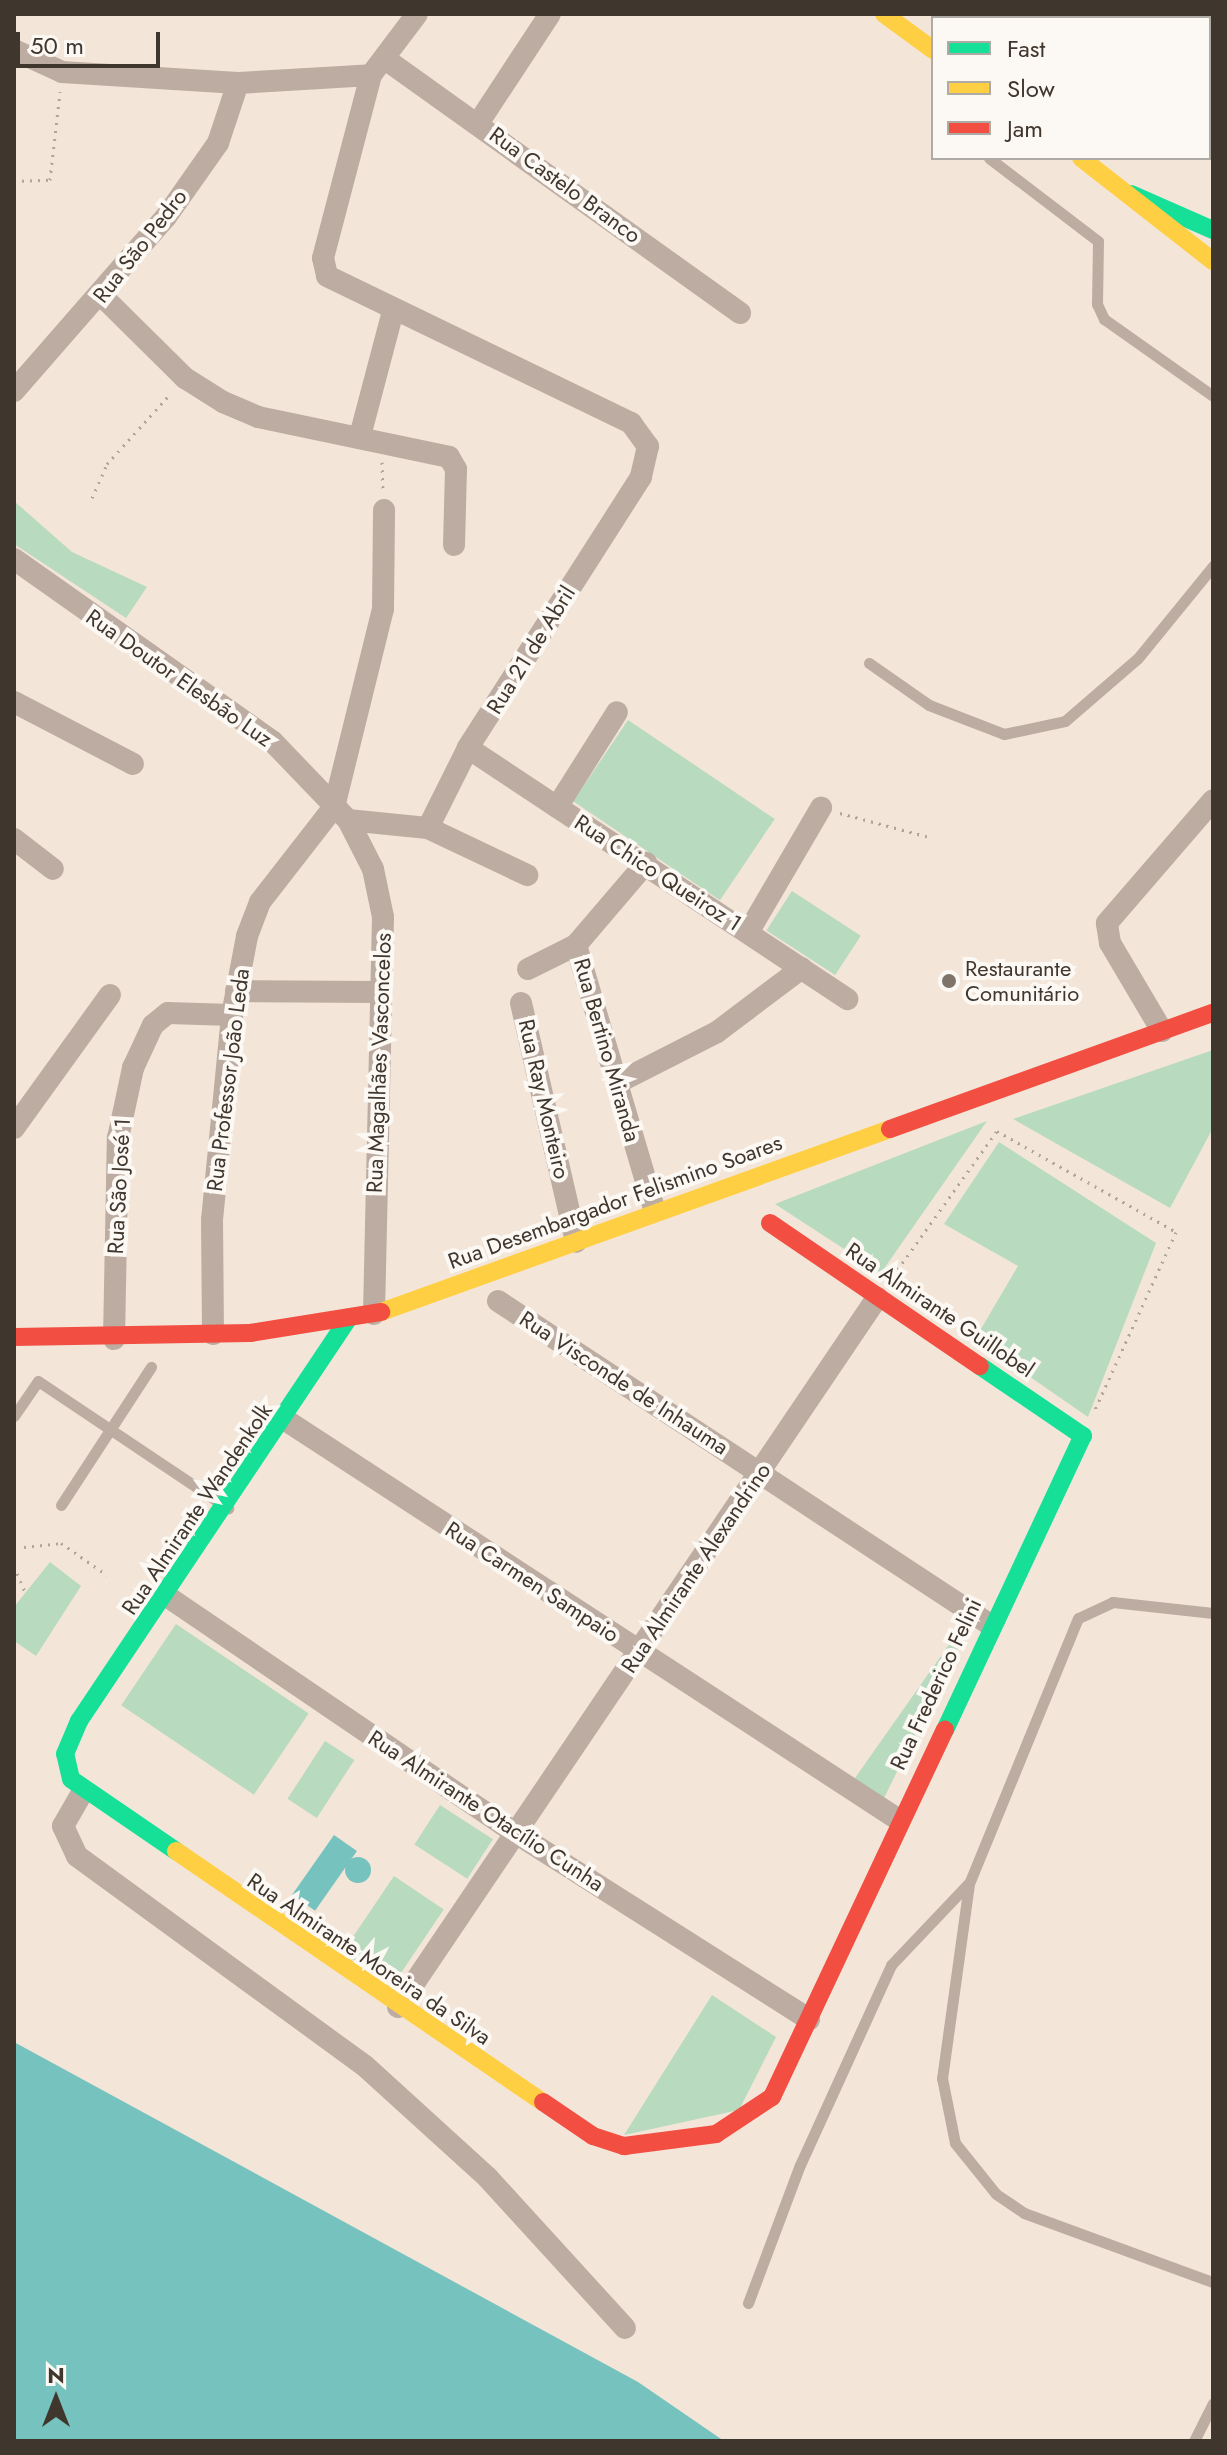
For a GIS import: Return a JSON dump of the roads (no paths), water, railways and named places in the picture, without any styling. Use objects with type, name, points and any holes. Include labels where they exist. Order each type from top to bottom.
[{"type":"street","points":[[360,436],[393,311],[323,269],[380,68],[417,14]]},
{"type":"street","points":[[479,122],[550,14]]},
{"type":"street","points":[[884,14],[931,49]]},
{"type":"street","points":[[14,50],[62,72],[238,83],[380,68]]},
{"type":"street","name":"Rua Castelo Branco","points":[[380,68],[479,122],[740,313]]},
{"type":"street","name":"Rua São Pedro","points":[[14,391],[102,296],[213,152],[238,83]]},
{"type":"street","points":[[1084,160],[1213,261]]},
{"type":"street","points":[[1129,193],[1213,230]]},
{"type":"street","points":[[102,296],[185,378],[258,417],[360,436],[381,445],[436,452],[454,462],[454,545]]},
{"type":"street","name":"Rua 21 de Abril","points":[[393,311],[631,423],[648,446],[641,477],[468,748],[428,828]]},
{"type":"street","points":[[384,510],[383,609],[341,813],[428,828],[527,875]]},
{"type":"street","name":"Rua Doutor Elesbão Luz","points":[[14,559],[272,741],[341,813]]},
{"type":"street","points":[[14,702],[133,764]]},
{"type":"street","points":[[557,807],[617,712]]},
{"type":"street","name":"Rua Chico Queiroz 1","points":[[468,748],[749,931],[847,999]]},
{"type":"street","points":[[1162,1031],[1110,943],[1107,923],[1115,907],[1213,800]]},
{"type":"street","points":[[749,931],[821,808]]},
{"type":"street","name":"Rua Professor João Leda","points":[[213,1334],[212,1220],[236,991],[260,902],[341,813]]},
{"type":"street","name":"Rua Magalhães Vasconcelos","points":[[341,813],[373,869],[383,917],[378,992],[374,1314]]},
{"type":"street","points":[[14,839],[53,869]]},
{"type":"street","name":"Rua Bertino Miranda","points":[[646,863],[576,945],[655,1211]]},
{"type":"street","points":[[528,969],[576,945]]},
{"type":"street","points":[[617,1083],[717,1032],[802,968]]},
{"type":"street","points":[[236,991],[378,992]]},
{"type":"street","points":[[14,1128],[110,995]]},
{"type":"street","name":"Rua Ray Monteiro","points":[[521,1003],[576,1242]]},
{"type":"street","name":"Rua São José 1","points":[[114,1339],[118,1138],[133,1068],[153,1025],[168,1013],[232,1015]]},
{"type":"street","name":"Rua Desembargador Felismino Soares","points":[[14,1337],[114,1339],[213,1334],[374,1314],[1213,1013]]},
{"type":"street","name":"Rua Almirante Guillobel","points":[[770,1223],[1083,1436]]},
{"type":"street","name":"Rua Almirante Alexandrino","points":[[398,2007],[877,1298]]},
{"type":"street","name":"Rua Visconde de Inhauma","points":[[498,1301],[989,1624]]},
{"type":"street","name":"Rua Almirante Wandenkolk","points":[[82,1793],[65,1754],[79,1721],[168,1597],[287,1421],[348,1319]]},
{"type":"street","name":"Rua Carmen Sampaio","points":[[287,1421],[899,1820]]},
{"type":"street","name":"Rua Frederico Felini","points":[[716,2134],[772,2097],[989,1624],[1083,1436]]},
{"type":"street","name":"Rua Almirante Otacílio Cunha","points":[[168,1597],[517,1834],[809,2019]]},
{"type":"street","points":[[82,1793],[63,1826],[77,1856],[365,2066],[488,2178],[625,2328]]},
{"type":"street","name":"Rua Almirante Moreira da Silva","points":[[82,1793],[593,2136],[624,2146],[716,2134]]},
{"type":"lane","points":[[992,160],[1098,241],[1097,304],[1104,319],[1213,396]]},
{"type":"lane","points":[[869,663],[929,705],[1004,734],[1065,721],[1138,658],[1213,566]]},
{"type":"lane","points":[[61,1505],[151,1367]]},
{"type":"lane","points":[[14,1416],[38,1381],[228,1508]]},
{"type":"lane","points":[[1213,1613],[1113,1602],[1078,1618],[969,1884],[942,2078],[945,2114],[972,2171],[1024,2213],[1213,2282]]},
{"type":"lane","points":[[748,2303],[800,2165],[891,1965],[969,1884]]},
{"type":"lane","points":[[1194,2441],[1213,2403]]},
{"type":"water","points":[[334,1835],[357,1851],[315,1911],[292,1895]]},
{"type":"water","points":[[358,1857],[367,1861],[371,1870],[367,1879],[358,1883],[349,1879],[345,1870],[349,1861]]},
{"type":"water","points":[[14,2042],[638,2382],[724,2441],[14,2441]]},
{"type":"place","name":"Restaurante Comunitário","points":[[949,981]]}]
